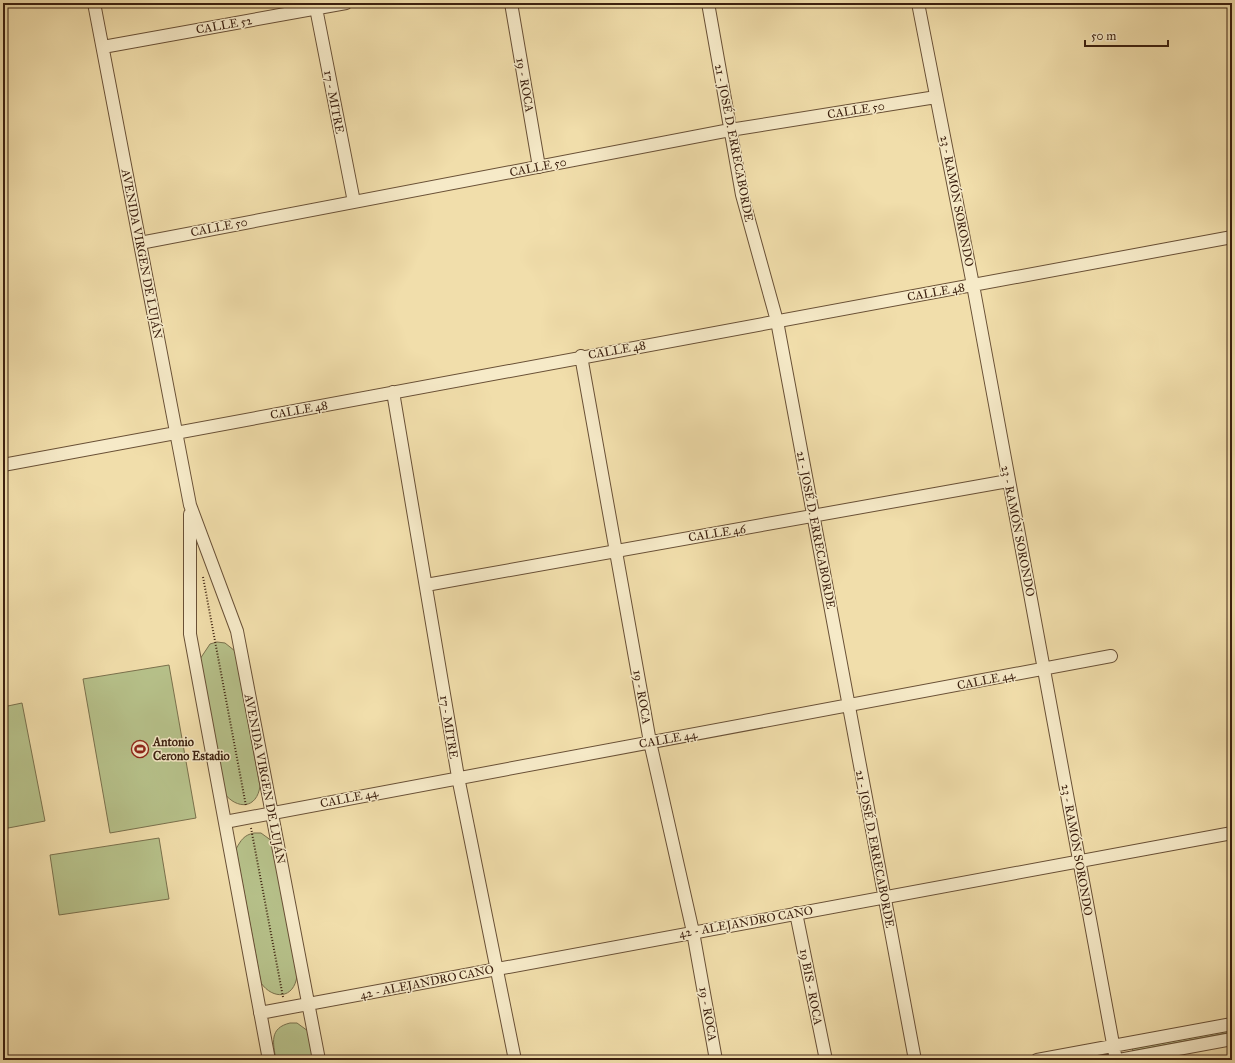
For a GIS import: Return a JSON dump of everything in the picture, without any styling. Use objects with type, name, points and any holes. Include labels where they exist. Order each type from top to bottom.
[{"type":"street","name":"AVENIDA VIRGEN DE LUJÁN","points":[[94,3],[190,504],[237,631],[318,1060]]},
{"type":"street","name":"CALLE 52","points":[[103,47],[315,6],[346,3]]},
{"type":"street","name":"19 - ROCA","points":[[511,3],[539,167]]},
{"type":"street","name":"21 - JOSÉ D. ERRECABORDE","points":[[708,3],[742,196],[777,321],[915,1060]]},
{"type":"street","name":"23 - RAMÓN SORONDO","points":[[918,3],[973,285],[1008,481],[1113,1046],[1117,1060]]},
{"type":"street","name":"17 - MITRE","points":[[315,6],[354,202]]},
{"type":"street","name":"CALLE 50","points":[[140,243],[730,130],[936,97]]},
{"type":"street","name":"CALLE 48","points":[[3,465],[581,356],[1232,237]]},
{"type":"street","name":"19 - ROCA","points":[[581,356],[650,742],[693,932],[716,1060]]},
{"type":"street","name":"17 - MITRE","points":[[393,392],[458,777],[515,1060]]},
{"type":"street","name":"CALLE 46","points":[[426,585],[615,550],[814,517],[1008,481]]},
{"type":"street","name":"AVENIDA VIRGEN DE LUJÁN","points":[[190,504],[190,634],[269,1060]]},
{"type":"street","name":"CALLE 44","points":[[225,822],[458,777],[849,706],[1110,656]]},
{"type":"street","name":"42 - ALEJANDRO CANO","points":[[260,1013],[1079,860],[1232,833]]},
{"type":"street","name":"19 BIS - ROCA","points":[[796,913],[826,1060]]},
{"type":"street","points":[[1037,1060],[1232,1024]]},
{"type":"street","points":[[1117,1060],[1232,1039]]},
{"type":"path","points":[[203,572],[285,1009]]},
{"type":"green space","points":[[217,642],[225,643],[235,651],[260,786],[255,799],[251,803],[246,804],[240,804],[229,799],[224,793],[200,659],[210,644]]},
{"type":"green space","name":"Antonio Cerono Estadio","points":[[169,665],[196,818],[110,833],[83,679]]},
{"type":"green space","points":[[22,703],[45,821],[3,829],[3,707]]},
{"type":"green space","points":[[254,833],[261,833],[272,841],[297,976],[292,989],[287,993],[282,994],[271,992],[261,983],[236,849],[243,838]]},
{"type":"green space","points":[[159,838],[169,899],[59,915],[50,855]]},
{"type":"green space","points":[[290,1023],[297,1023],[308,1031],[313,1060],[276,1060],[274,1037],[279,1028]]},
{"type":"green space","points":[[1232,1029],[1232,1032],[1133,1051],[1132,1048]]},
{"type":"place","name":"Antonio Cerono Estadio","points":[[140,749]]}]
